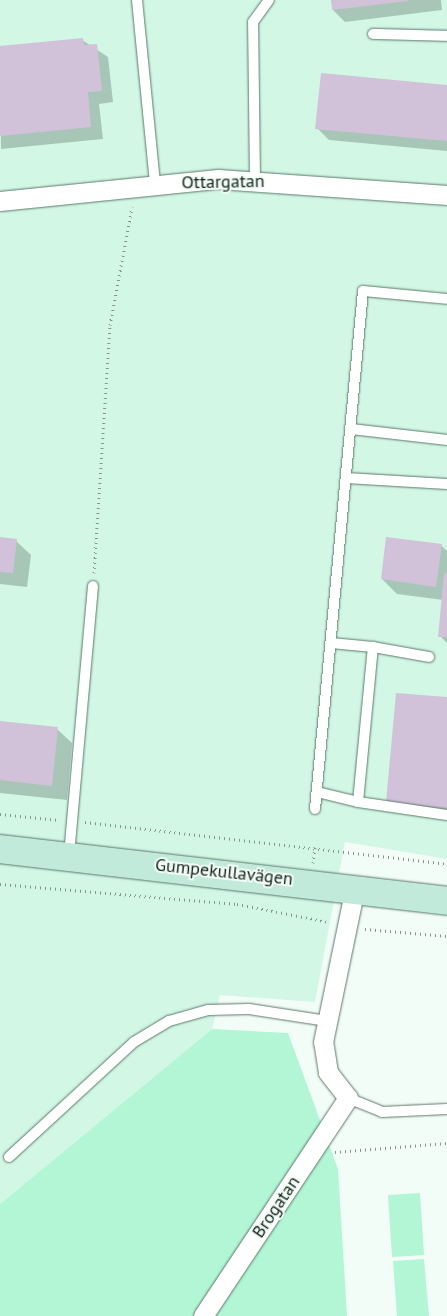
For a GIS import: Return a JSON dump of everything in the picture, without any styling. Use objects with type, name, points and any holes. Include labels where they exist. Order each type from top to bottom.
[{"type":"street","name":"Ottargatan","points":[[0,202],[155,185],[254,180],[447,195]]},
{"type":"street","name":"Gumpekullavägen","points":[[0,849],[354,887],[447,900]]},
{"type":"street","points":[[348,1098],[336,1087],[324,1058],[328,1021],[354,887]]},
{"type":"street","name":"Brogatan","points":[[203,1316],[348,1098]]},
{"type":"lane","points":[[137,0],[155,185]]},
{"type":"lane","points":[[254,180],[253,22],[269,0]]},
{"type":"lane","points":[[373,34],[447,36]]},
{"type":"lane","points":[[315,809],[364,291],[447,299]]},
{"type":"lane","points":[[351,429],[447,440]]},
{"type":"lane","points":[[346,478],[447,484]]},
{"type":"lane","points":[[69,856],[93,586]]},
{"type":"lane","points":[[331,643],[373,647],[429,657]]},
{"type":"lane","points":[[358,802],[373,647]]},
{"type":"lane","points":[[316,792],[358,802],[447,815]]},
{"type":"lane","points":[[9,1157],[134,1042],[169,1021],[208,1010],[249,1009],[328,1021]]},
{"type":"lane","points":[[348,1098],[382,1112],[447,1109]]},
{"type":"path","points":[[93,586],[110,325],[135,187]]},
{"type":"path","points":[[0,814],[447,864]]},
{"type":"path","points":[[0,884],[237,904],[346,926],[447,936]]},
{"type":"path","points":[[313,1153],[447,1143]]},
{"type":"shaded area","points":[[0,0],[447,0],[447,859],[345,842],[315,1002],[220,995],[212,1029],[0,1204]]},
{"type":"green space","points":[[212,1029],[288,1033],[338,1169],[347,1316],[0,1316],[0,1204]]},
{"type":"green space","points":[[420,1193],[424,1255],[392,1257],[388,1195]]},
{"type":"green space","points":[[424,1259],[429,1316],[397,1316],[393,1261]]},
{"type":"building","points":[[331,0],[408,0],[408,1],[332,10]]},
{"type":"building","points":[[83,38],[84,45],[97,44],[102,91],[88,92],[91,127],[0,136],[0,46]]},
{"type":"building","points":[[321,73],[447,85],[447,141],[315,129]]},
{"type":"building","points":[[0,537],[17,539],[13,573],[0,572]]},
{"type":"building","points":[[386,537],[442,544],[436,587],[381,579]]},
{"type":"building","points":[[444,573],[447,574],[447,637],[438,637]]},
{"type":"building","points":[[396,693],[447,697],[447,808],[386,802]]},
{"type":"building","points":[[0,721],[58,727],[52,786],[0,780]]}]
